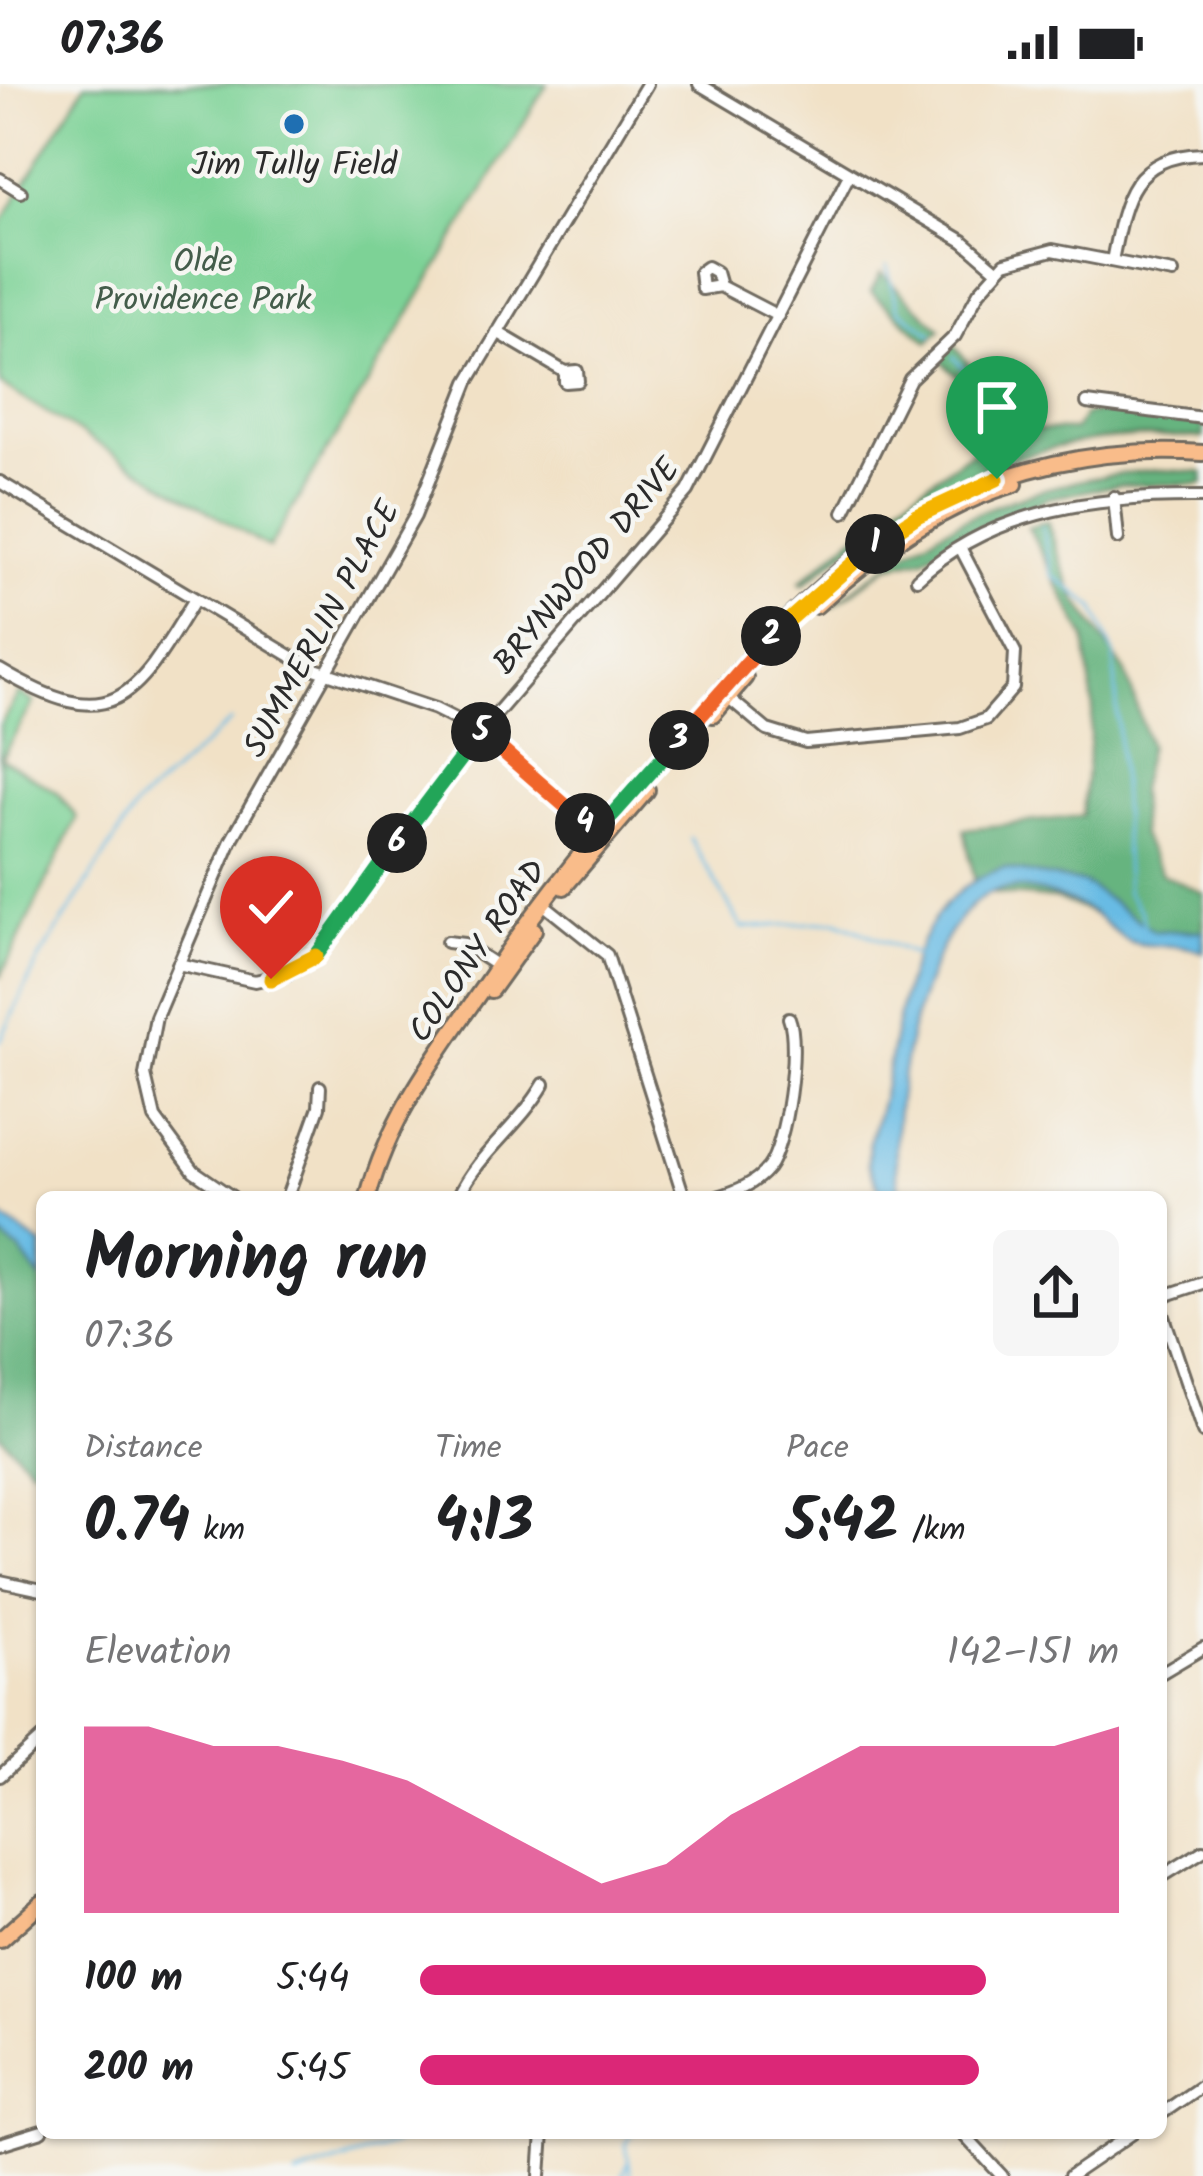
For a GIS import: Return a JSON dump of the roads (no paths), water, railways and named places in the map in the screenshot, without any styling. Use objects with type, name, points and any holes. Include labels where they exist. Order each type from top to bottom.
[{"type":"main road","name":"COLONY ROAD","points":[[374,1191],[400,1108],[546,905],[784,622],[917,516],[997,479],[1112,453],[1203,457]]},
{"type":"main road","points":[[0,1927],[36,1894]]},
{"type":"main road","points":[[0,1940],[36,1907]]},
{"type":"street","name":"SUMMERLIN PLACE","points":[[223,1191],[194,1172],[173,1149],[149,1101],[148,1044],[178,964],[231,841],[416,516],[451,420],[497,332],[646,84]]},
{"type":"street","points":[[699,84],[963,242],[997,270]]},
{"type":"street","points":[[1112,261],[1123,206],[1139,179],[1170,158],[1203,154]]},
{"type":"street","name":"BRYNWOOD DRIVE","points":[[178,964],[255,981],[287,974],[314,958],[481,732],[678,506],[849,175]]},
{"type":"street","points":[[0,179],[21,192]]},
{"type":"street","points":[[844,512],[910,379],[955,336],[997,270],[1020,256],[1053,250],[1173,273]]},
{"type":"street","points":[[720,286],[778,316]]},
{"type":"street","points":[[497,332],[565,372]]},
{"type":"street","points":[[1087,403],[1203,418]]},
{"type":"street","points":[[0,482],[326,674],[435,709],[481,732],[600,836]]},
{"type":"street","points":[[917,579],[961,549],[1045,512],[1114,497],[1203,496]]},
{"type":"street","points":[[1114,497],[1118,538]]},
{"type":"street","points":[[724,694],[767,730],[806,742],[960,728],[998,712],[1016,677],[1016,652],[961,549]]},
{"type":"street","points":[[0,670],[55,701],[108,701],[151,671],[195,599]]},
{"type":"street","points":[[546,905],[608,956],[682,1191]]},
{"type":"street","points":[[447,942],[464,944],[501,968]]},
{"type":"street","points":[[733,1191],[751,1184],[778,1151],[794,1039],[789,1018]]},
{"type":"street","points":[[461,1191],[473,1163],[506,1134],[544,1084]]},
{"type":"street","points":[[289,1191],[320,1107],[320,1087]]},
{"type":"street","points":[[1167,1295],[1203,1283]]},
{"type":"street","points":[[1167,1327],[1203,1432]]},
{"type":"street","points":[[0,1581],[36,1589]]},
{"type":"street","points":[[1167,1669],[1203,1648]]},
{"type":"street","points":[[0,1776],[36,1743]]},
{"type":"street","points":[[1167,1873],[1203,1851]]},
{"type":"street","points":[[1167,2110],[1203,2085]]},
{"type":"street","points":[[0,2144],[36,2133]]},
{"type":"street","points":[[540,2176],[543,2139]]},
{"type":"street","points":[[968,2139],[1002,2176]]},
{"type":"street","points":[[1070,2176],[1124,2139]]},
{"type":"water","points":[[1003,868],[1084,883],[1154,931],[1203,931],[1203,952],[1132,942],[1086,909],[1035,891],[998,890],[970,907],[927,980],[902,1077],[896,1166],[900,1191],[880,1191],[868,1164],[869,1142],[906,984],[939,913],[966,886]]},
{"type":"water","points":[[0,1216],[36,1241],[36,1272],[19,1250],[0,1236]]},
{"type":"waterway","points":[[887,266],[898,309],[932,334]]},
{"type":"waterway","points":[[953,357],[967,372],[1008,457]]},
{"type":"waterway","points":[[1042,527],[1052,575],[1094,607],[1114,654],[1127,893],[1141,912],[1145,930]]},
{"type":"waterway","points":[[0,1041],[38,961],[137,805],[231,721]]},
{"type":"waterway","points":[[690,838],[742,928],[837,921],[918,956]]},
{"type":"waterway","points":[[296,2176],[409,2139]]},
{"type":"waterway","points":[[629,2139],[631,2176]]},
{"type":"waterway","points":[[623,2176],[627,2163]]},
{"type":"place","name":"Jim Tully Field","points":[[294,124]]},
{"type":"park label","name":"Olde Providence Park","points":[[203,279]]}]
